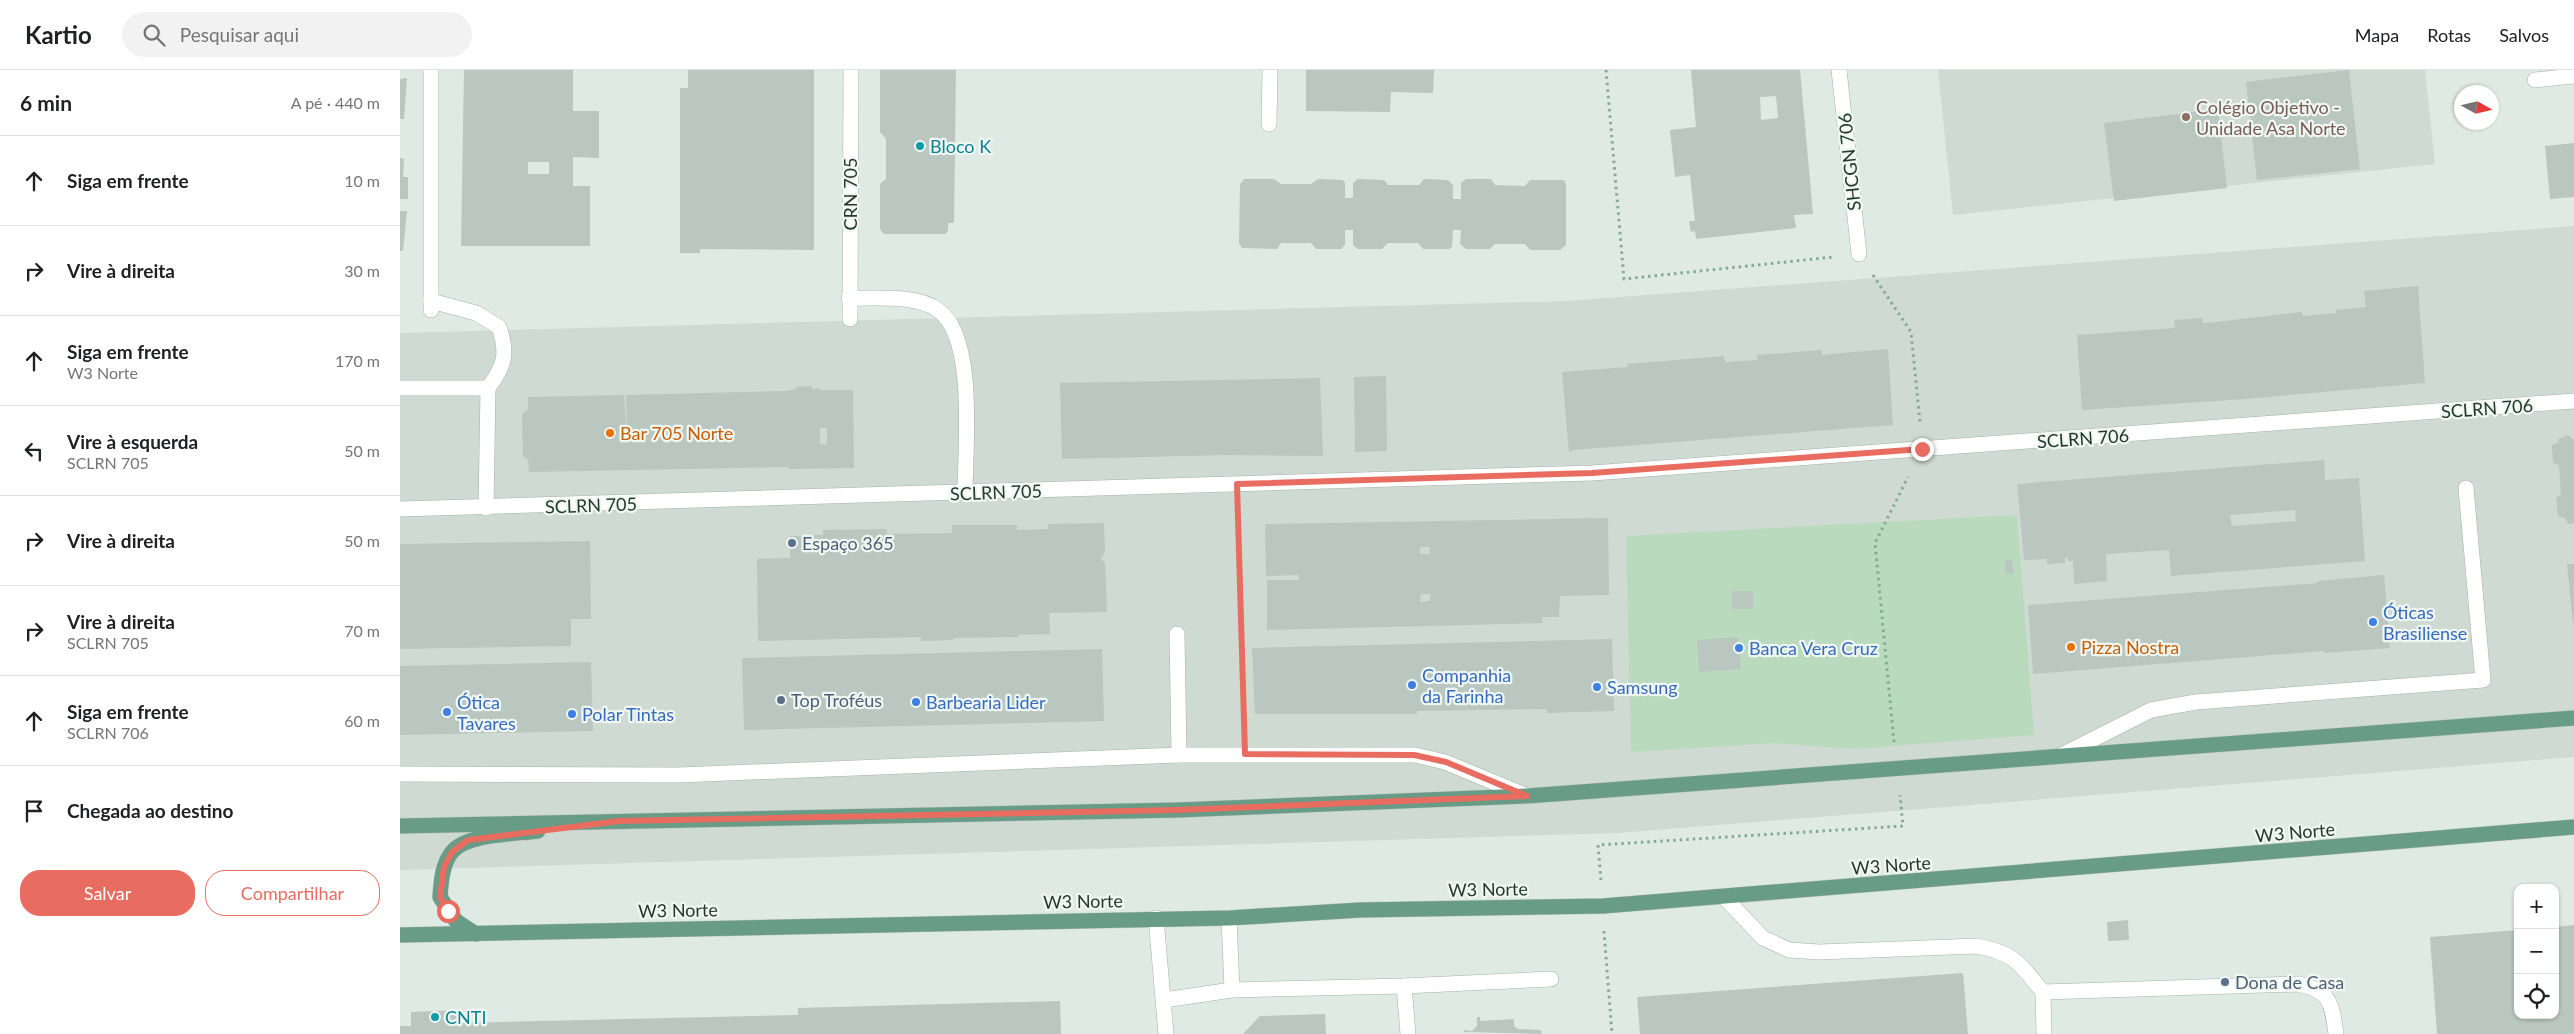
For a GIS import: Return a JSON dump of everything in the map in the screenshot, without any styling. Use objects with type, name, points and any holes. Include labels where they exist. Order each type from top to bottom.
[{"type":"main road","points":[[400,826],[1178,810],[1527,796],[2574,718]]},
{"type":"main road","points":[[2519,831],[2574,818]]},
{"type":"main road","points":[[476,934],[456,920],[440,897],[444,867],[452,852],[468,840],[619,821]]},
{"type":"main road","name":"W3 Norte","points":[[400,935],[1229,918],[1360,910],[1602,906],[2574,827]]},
{"type":"street","points":[[431,70],[431,305],[476,313],[499,327],[504,342],[504,363],[488,388],[486,508]]},
{"type":"street","name":"CRN 705","points":[[850,319],[851,70]]},
{"type":"street","points":[[1269,124],[1270,70]]},
{"type":"street","name":"SHCGN 706","points":[[1839,70],[1859,254]]},
{"type":"street","points":[[2535,80],[2574,76]]},
{"type":"street","points":[[849,298],[915,300],[938,310],[952,323],[963,356],[966,396],[965,493]]},
{"type":"street","points":[[400,388],[488,388]]},
{"type":"street","name":"SCLRN 706","points":[[1592,473],[2574,401]]},
{"type":"street","name":"SCLRN 705","points":[[400,509],[486,508],[1592,473]]},
{"type":"street","points":[[2060,756],[2150,710],[2196,702],[2483,680],[2466,488]]},
{"type":"street","points":[[1177,634],[1179,755]]},
{"type":"street","points":[[400,774],[679,775],[1179,755],[1414,755],[1446,762],[1527,796]]},
{"type":"street","points":[[1724,897],[1763,938],[1789,950],[1819,952],[1977,946],[1998,950],[2016,959],[2043,992],[2044,1034]]},
{"type":"street","points":[[1156,918],[1166,1034]]},
{"type":"street","points":[[1229,918],[1232,990]]},
{"type":"street","points":[[1164,1000],[1232,990],[1404,986],[1551,979]]},
{"type":"street","points":[[2043,992],[2298,984],[2312,986],[2325,995],[2332,1004],[2336,1034]]},
{"type":"street","points":[[1404,986],[1408,1034]]},
{"type":"path","points":[[1606,70],[1624,279],[1859,254],[1911,332],[1922,449]]},
{"type":"path","points":[[1237,484],[1245,754]]},
{"type":"shaded area","name":"Colégio Objetivo - Unidade Asa Norte","points":[[1938,70],[2425,70],[2435,164],[1953,215]]},
{"type":"shaded area","points":[[2574,226],[2574,757],[1618,833],[400,870],[400,333],[1566,301]]},
{"type":"green space","points":[[2017,515],[2034,735],[1854,749],[1776,743],[1631,752],[1626,536]]},
{"type":"building","points":[[464,70],[573,70],[573,111],[599,111],[599,158],[573,157],[573,186],[590,186],[590,246],[461,246]],"holes":[[[528,162],[549,162],[549,174],[528,174]]]},
{"type":"building","points":[[688,70],[814,70],[814,250],[700,249],[700,253],[680,253],[680,88],[688,88]]},
{"type":"building","name":"Bloco K","points":[[880,70],[956,70],[954,223],[948,223],[948,231],[945,234],[884,234],[880,229],[880,184],[886,179],[886,139],[880,132]]},
{"type":"building","points":[[1306,70],[1434,70],[1433,93],[1391,92],[1390,112],[1306,111]]},
{"type":"building","points":[[1691,70],[1800,70],[1813,214],[1794,215],[1796,228],[1696,239],[1695,231],[1691,232],[1689,221],[1695,221],[1690,175],[1675,177],[1670,130],[1696,127]],"holes":[[[1776,96],[1778,118],[1761,120],[1760,97]]]},
{"type":"building","points":[[2349,70],[2360,169],[2257,180],[2246,82]]},
{"type":"building","points":[[407,78],[404,119],[400,119],[400,79]]},
{"type":"building","points":[[2218,109],[2227,188],[2114,201],[2104,123]]},
{"type":"building","points":[[2574,143],[2574,197],[2550,199],[2545,146]]},
{"type":"building","points":[[400,158],[404,159],[403,177],[408,177],[408,199],[400,199]]},
{"type":"building","points":[[1244,179],[1274,179],[1281,184],[1311,184],[1318,179],[1343,180],[1345,183],[1345,198],[1353,198],[1353,183],[1358,179],[1384,180],[1388,185],[1419,185],[1424,179],[1448,180],[1453,185],[1453,199],[1461,199],[1461,183],[1466,179],[1491,179],[1495,185],[1525,186],[1530,180],[1564,180],[1566,184],[1566,245],[1560,250],[1530,250],[1525,244],[1495,244],[1490,249],[1466,249],[1460,244],[1461,230],[1453,230],[1452,247],[1449,249],[1423,249],[1418,243],[1388,243],[1382,249],[1358,249],[1353,245],[1353,230],[1345,230],[1345,245],[1341,249],[1316,249],[1311,243],[1281,243],[1277,249],[1242,248],[1239,243],[1240,184]]},
{"type":"building","points":[[400,211],[407,211],[403,251],[400,251]]},
{"type":"building","points":[[2418,286],[2425,383],[2245,399],[2082,410],[2077,335],[2175,328],[2174,320],[2202,318],[2203,323],[2207,323],[2302,312],[2303,316],[2336,313],[2336,310],[2366,307],[2364,291]]},
{"type":"building","points":[[1888,349],[1893,425],[1573,450],[1569,452],[1562,372],[1628,367],[1627,364],[1724,356],[1725,362],[1757,360],[1757,355],[1822,350],[1822,355]]},
{"type":"building","points":[[1386,376],[1387,451],[1355,452],[1354,377]]},
{"type":"building","points":[[1320,378],[1323,456],[1226,455],[1062,459],[1060,383]]},
{"type":"building","points":[[812,386],[812,389],[820,388],[819,390],[853,390],[854,468],[789,469],[789,467],[529,472],[528,460],[523,456],[522,414],[528,409],[528,397],[624,395],[627,438],[626,395],[787,391],[796,387]],"holes":[[[820,428],[827,428],[827,445],[820,444]]]},
{"type":"building","points":[[2568,435],[2574,440],[2574,523],[2568,524],[2565,518],[2558,516],[2556,498],[2561,495],[2559,465],[2553,463],[2552,445],[2559,442],[2558,439]]},
{"type":"building","points":[[2324,460],[2325,480],[2359,478],[2365,561],[2171,576],[2169,550],[2106,554],[2107,581],[2074,584],[2073,561],[2068,561],[2068,558],[2065,558],[2065,563],[2047,564],[2047,559],[2024,560],[2017,484]],"holes":[[[2295,510],[2296,521],[2232,526],[2230,515]]]},
{"type":"building","points":[[1608,518],[1609,595],[1560,596],[1559,617],[1542,617],[1543,623],[1267,630],[1267,580],[1299,580],[1299,575],[1266,576],[1265,524]],"holes":[[[1420,547],[1429,547],[1430,554],[1420,554]],[[1421,594],[1430,594],[1430,601],[1420,602]]]},
{"type":"building","points":[[1104,523],[1105,553],[1100,558],[1105,563],[1107,612],[1049,613],[1050,634],[921,641],[921,637],[758,641],[757,559],[790,558],[790,536],[823,535],[823,530],[887,529],[887,534],[952,533],[952,525],[1017,525],[1017,530],[1048,529],[1048,524]]},
{"type":"building","points":[[590,541],[591,619],[571,619],[571,646],[400,649],[400,544]]},
{"type":"building","points":[[2012,560],[2014,573],[2006,574],[2005,561]]},
{"type":"building","points":[[2567,564],[2574,564],[2574,624],[2573,624]]},
{"type":"building","points":[[2384,575],[2390,648],[2324,653],[2324,651],[2033,674],[2028,605],[2318,583],[2318,581]]},
{"type":"building","points":[[1732,591],[1753,591],[1753,609],[1732,609]]},
{"type":"building","points":[[1738,637],[1741,669],[1699,672],[1697,640]]},
{"type":"building","points":[[1612,639],[1614,711],[1547,713],[1547,709],[1417,711],[1417,714],[1255,714],[1252,648]]},
{"type":"building","points":[[1102,649],[1104,721],[744,730],[742,658]]},
{"type":"building","points":[[591,662],[593,731],[400,735],[400,666]]},
{"type":"building","points":[[2128,920],[2129,940],[2108,941],[2107,922]]},
{"type":"building","points":[[2574,925],[2574,1034],[2437,1034],[2430,937],[2514,930],[2514,1019],[2559,1019],[2559,927]]},
{"type":"building","points":[[1963,973],[1968,1034],[1640,1034],[1637,997]]},
{"type":"building","points":[[1060,1001],[1061,1034],[400,1034],[400,1026],[411,1026],[411,1012],[459,1010],[459,1023],[798,1015],[798,1008]]},
{"type":"building","points":[[1325,1014],[1326,1034],[1243,1034],[1260,1016]]},
{"type":"building","points":[[1477,1017],[1480,1017],[1480,1021],[1514,1019],[1514,1026],[1518,1029],[1541,1030],[1541,1034],[1464,1032],[1464,1030],[1472,1031],[1477,1026]]},
{"type":"place","name":"Colégio Objetivo - Unidade Asa Norte","points":[[2186,117]]},
{"type":"place","name":"Bloco K","points":[[920,146]]},
{"type":"place","name":"Bar 705 Norte","points":[[610,433]]},
{"type":"place","name":"Espaço 365","points":[[792,543]]},
{"type":"place","name":"Óticas Brasiliense","points":[[2373,622]]},
{"type":"place","name":"Pizza Nostra","points":[[2071,647]]},
{"type":"place","name":"Banca Vera Cruz","points":[[1739,648]]},
{"type":"place","name":"Companhia da Farinha","points":[[1412,685]]},
{"type":"place","name":"Samsung","points":[[1597,687]]},
{"type":"place","name":"Top Troféus","points":[[781,700]]},
{"type":"place","name":"Barbearia Lider","points":[[916,702]]},
{"type":"place","name":"Ótica Tavares","points":[[447,712]]},
{"type":"place","name":"Polar Tintas","points":[[572,714]]},
{"type":"place","name":"Dona de Casa","points":[[2225,982]]},
{"type":"place","name":"CNTI","points":[[435,1017]]},
{"type":"route","points":[[448,911],[440,897],[444,867],[452,852],[468,840],[619,821],[1178,810],[1527,796],[1446,762],[1414,755],[1245,754],[1237,484],[1592,473],[1922,449]]}]
